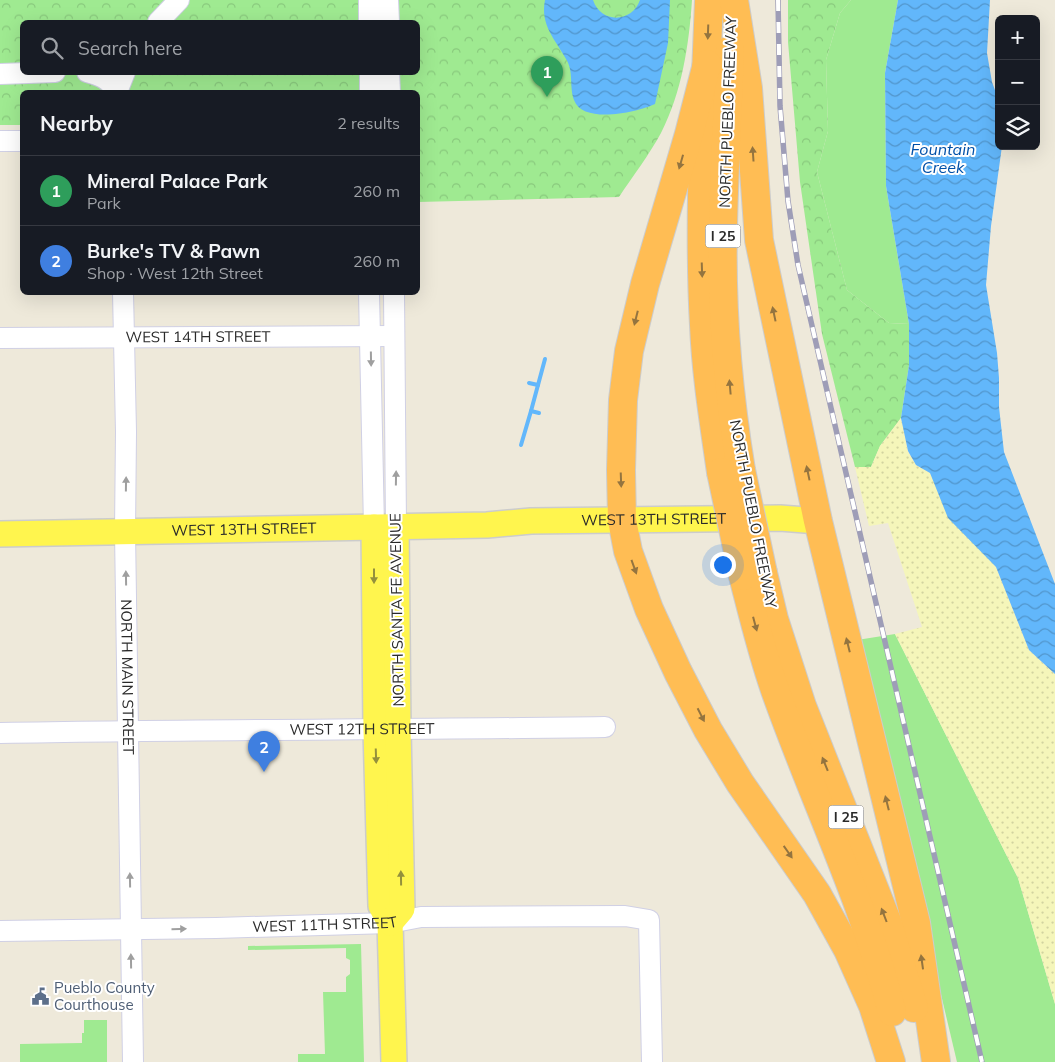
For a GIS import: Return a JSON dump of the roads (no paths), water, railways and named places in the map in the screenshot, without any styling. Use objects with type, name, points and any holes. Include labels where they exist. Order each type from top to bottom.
[{"type":"highway","name":"NORTH PUEBLO FREEWAY","points":[[709,0],[702,259],[704,327],[711,404],[731,471],[753,575],[761,646],[775,689],[868,934],[890,1002],[904,1062]]},
{"type":"highway","name":"NORTH PUEBLO FREEWAY","points":[[731,471],[730,390],[724,289],[723,229],[733,0]]},
{"type":"highway","points":[[733,0],[748,88],[759,240],[818,521],[916,923],[936,1062]]},
{"type":"highway","points":[[707,64],[689,134],[644,284],[629,351],[623,408],[621,470],[624,528],[628,551],[649,609],[678,672],[708,730],[740,783],[817,894],[848,950],[873,1006],[891,1062]]},
{"type":"highway","name":"NORTH PUEBLO FREEWAY","points":[[753,575],[774,619],[802,706],[887,920],[929,1062]]},
{"type":"main road","name":"WEST 13TH STREET","points":[[0,534],[487,525],[531,521],[624,528],[780,518],[818,521]]},
{"type":"main road","name":"NORTH SANTA FE AVENUE","points":[[385,527],[387,730],[402,909],[390,923]]},
{"type":"main road","points":[[390,923],[394,1062]]},
{"type":"street","points":[[160,20],[179,0]]},
{"type":"street","points":[[369,0],[369,20]]},
{"type":"street","points":[[388,0],[389,20]]},
{"type":"street","points":[[0,74],[20,73]]},
{"type":"street","points":[[98,75],[102,76],[115,90]]},
{"type":"street","points":[[117,90],[124,75]]},
{"type":"street","points":[[370,75],[370,90]]},
{"type":"street","points":[[389,75],[390,90]]},
{"type":"street","points":[[0,141],[20,141]]},
{"type":"street","name":"NORTH MAIN STREET","points":[[123,295],[133,1062]]},
{"type":"street","name":"NORTH SANTA FE AVENUE","points":[[369,295],[370,336],[385,527]]},
{"type":"street","name":"NORTH SANTA FE AVENUE","points":[[385,527],[394,336],[394,295]]},
{"type":"street","name":"WEST 14TH STREET","points":[[0,338],[394,336]]},
{"type":"street","name":"WEST 12TH STREET","points":[[0,733],[128,730],[387,730],[605,727]]},
{"type":"street","name":"WEST 11TH STREET","points":[[0,931],[390,923],[428,917],[624,916],[649,920],[652,1062]]},
{"type":"water","points":[[545,0],[593,0],[597,8],[603,13],[609,17],[616,18],[630,13],[636,8],[640,0],[670,0],[668,43],[655,104],[624,113],[611,114],[588,112],[579,108],[574,100],[568,64],[547,24],[544,9]]},
{"type":"water","name":"Fountain Creek","points":[[898,0],[990,0],[987,53],[995,90],[995,150],[1001,150],[991,226],[986,285],[997,353],[999,407],[1004,452],[1055,584],[1055,674],[1029,650],[996,567],[948,518],[930,473],[916,465],[908,451],[901,418],[909,365],[909,324],[886,186],[885,73]]},
{"type":"waterway","points":[[539,413],[531,411],[545,359]]},
{"type":"waterway","points":[[529,383],[538,385]]},
{"type":"waterway","points":[[521,445],[531,411]]},
{"type":"railway","points":[[778,0],[780,106],[788,201],[798,265],[982,1062]]},
{"type":"place","name":"Mineral Palace Park","points":[[547,97]]},
{"type":"place","name":"Burke's TV & Pawn","points":[[264,772]]},
{"type":"place","name":"Pueblo County Courthouse","points":[[40,997]]}]
